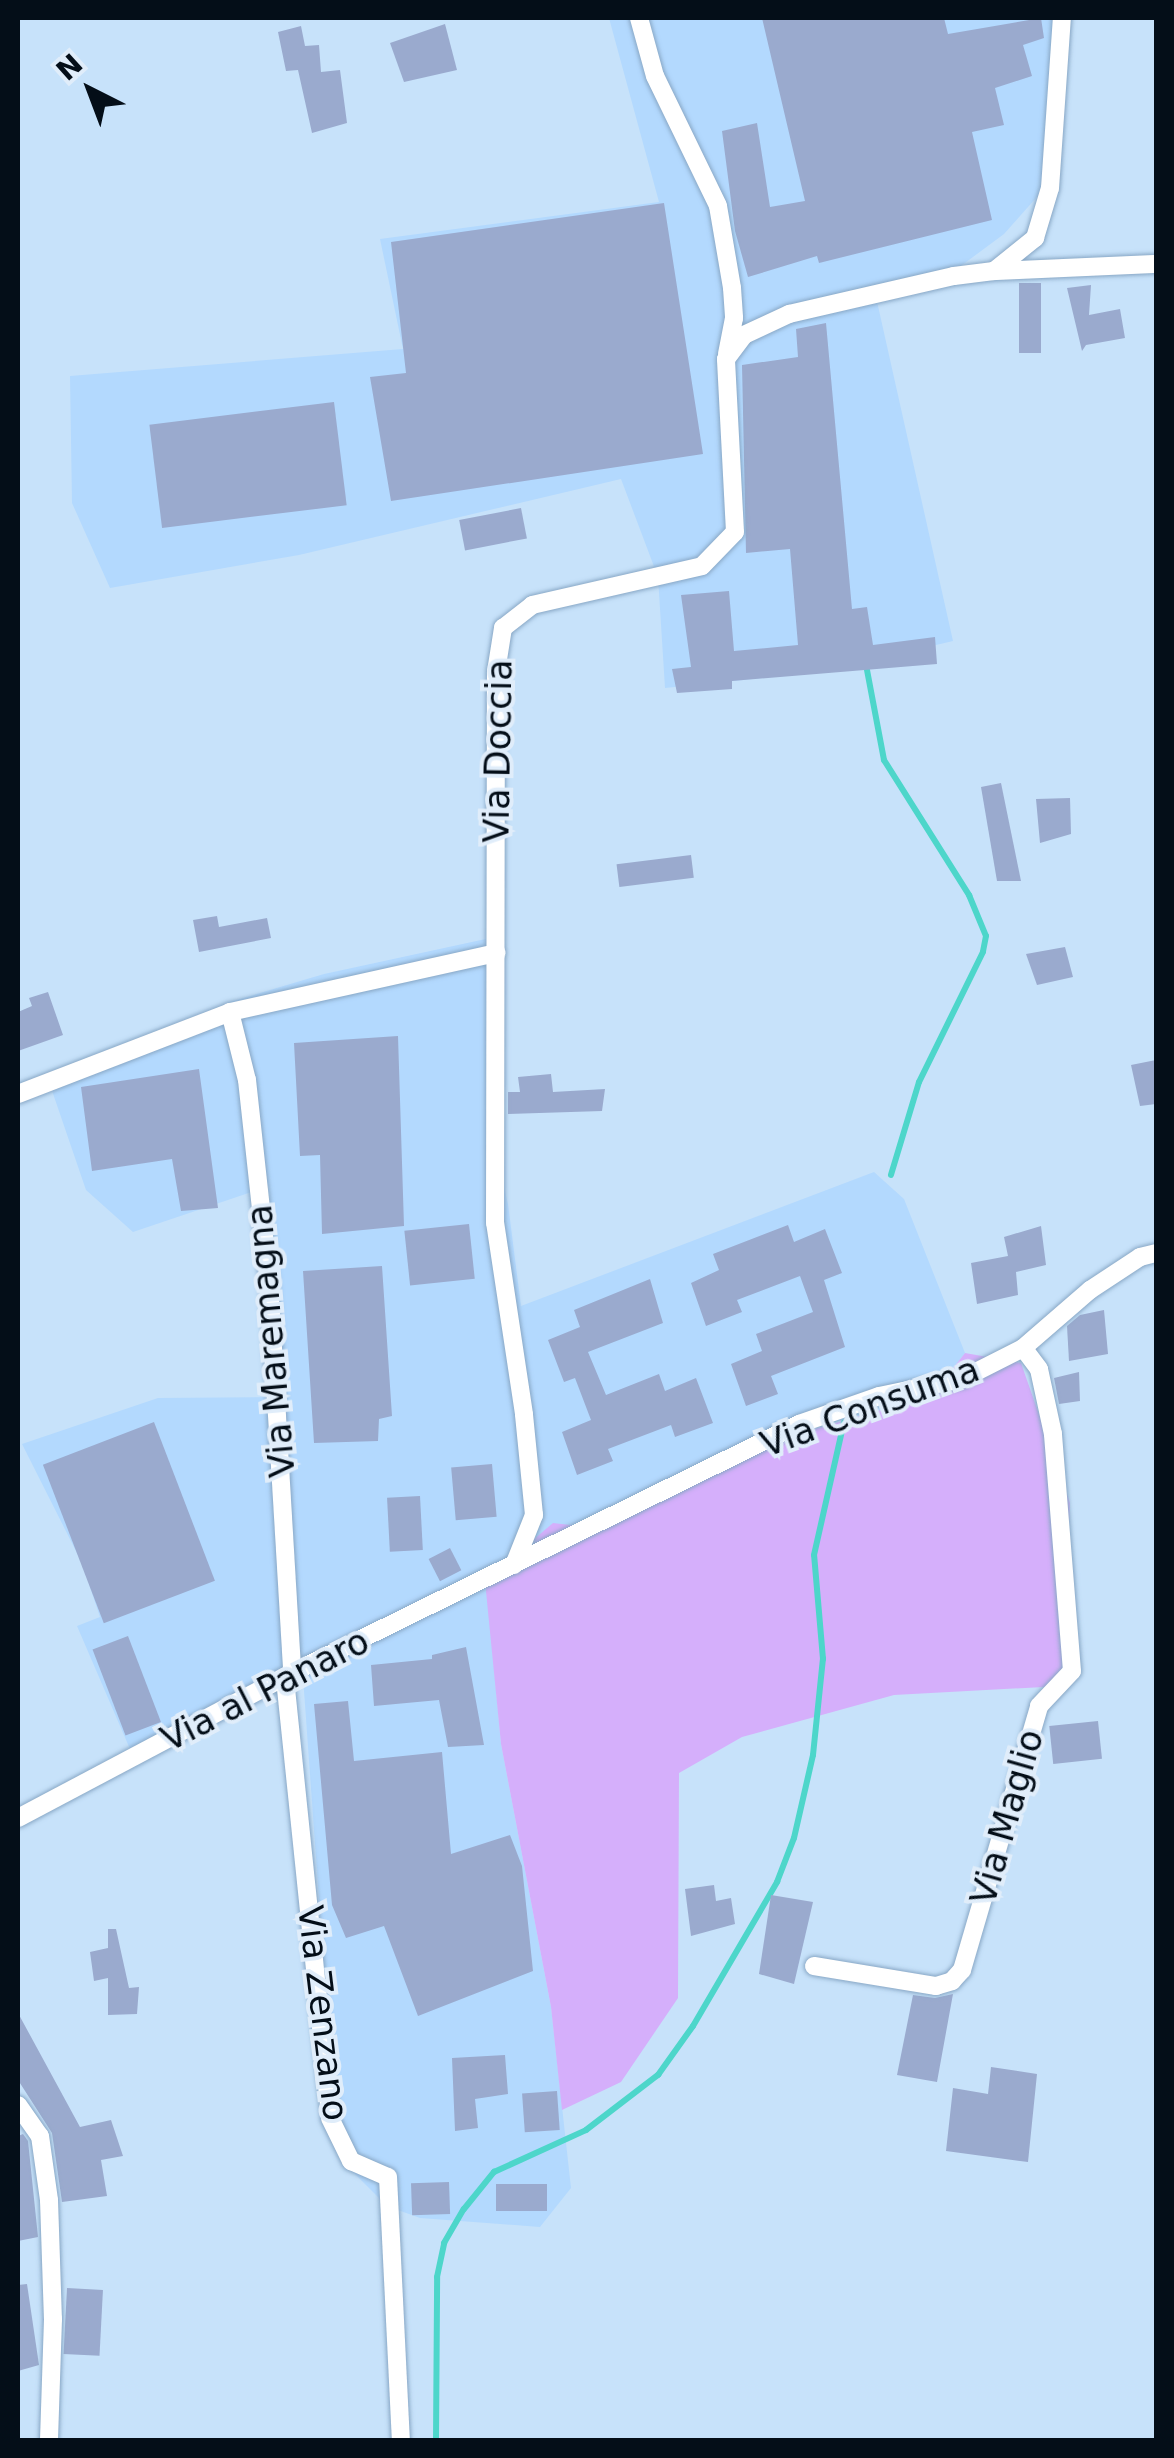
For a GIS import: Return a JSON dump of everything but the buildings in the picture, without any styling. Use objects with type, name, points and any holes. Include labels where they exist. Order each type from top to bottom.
[{"type":"street","points":[[639,18],[656,76],[718,206],[734,318],[726,359]]},
{"type":"street","points":[[994,271],[1035,238],[1050,188],[1062,18]]},
{"type":"street","points":[[726,359],[744,335],[789,314],[954,276],[1156,264]]},
{"type":"street","name":"Via Doccia","points":[[514,1564],[534,1516],[524,1414],[494,1223],[496,672],[502,628],[532,605],[702,566],[735,532],[726,359]]},
{"type":"street","points":[[18,1094],[230,1012],[496,953]]},
{"type":"street","name":"Via Maremagna","points":[[230,1012],[247,1080],[269,1281],[289,1676]]},
{"type":"street","name":"Via Consuma","points":[[514,1564],[799,1424],[879,1396],[962,1378],[1023,1348],[1090,1290],[1140,1257],[1156,1252]]},
{"type":"street","name":"Via Maglio","points":[[814,1966],[936,1986],[952,1981],[962,1970],[1039,1706],[1072,1670],[1053,1434],[1039,1369],[1023,1348]]},
{"type":"street","name":"Via al Panaro","points":[[18,1818],[514,1564]]},
{"type":"street","name":"Via Zenzano","points":[[289,1676],[330,2118],[351,2161],[388,2178],[401,2440]]},
{"type":"street","points":[[18,2105],[40,2136],[49,2200],[49,2440]]},
{"type":"shaded area","points":[[609,18],[1051,18],[1060,39],[1052,180],[1004,234],[950,274],[876,297],[953,641],[821,672],[665,688],[658,577],[621,479],[299,555],[110,588],[72,503],[70,376],[403,349],[380,239],[659,202]]},
{"type":"shaded area","points":[[495,937],[493,1141],[508,1204],[521,1306],[874,1172],[904,1199],[965,1353],[932,1396],[813,1428],[486,1581],[501,1744],[551,2007],[571,2188],[540,2227],[420,2218],[387,2206],[346,2165],[331,2066],[302,1663],[136,1763],[77,1626],[100,1617],[82,1563],[22,1444],[158,1398],[281,1397],[269,1186],[133,1232],[86,1190],[47,1076],[230,1002],[324,974]]},
{"type":"shaded area","points":[[965,1353],[1021,1363],[1070,1503],[1062,1686],[894,1695],[742,1737],[679,1773],[678,1998],[621,2082],[562,2110],[551,2007],[501,1744],[485,1581],[553,1523],[587,1527],[758,1445],[931,1396]]},
{"type":"waterway","points":[[867,670],[884,760],[969,895],[986,936],[983,952],[919,1082],[891,1175]]},
{"type":"waterway","points":[[436,2440],[437,2277],[444,2243],[464,2209],[494,2172],[586,2130],[658,2075],[693,2026],[777,1882],[794,1838],[813,1755],[823,1659],[814,1555],[844,1422]]}]
